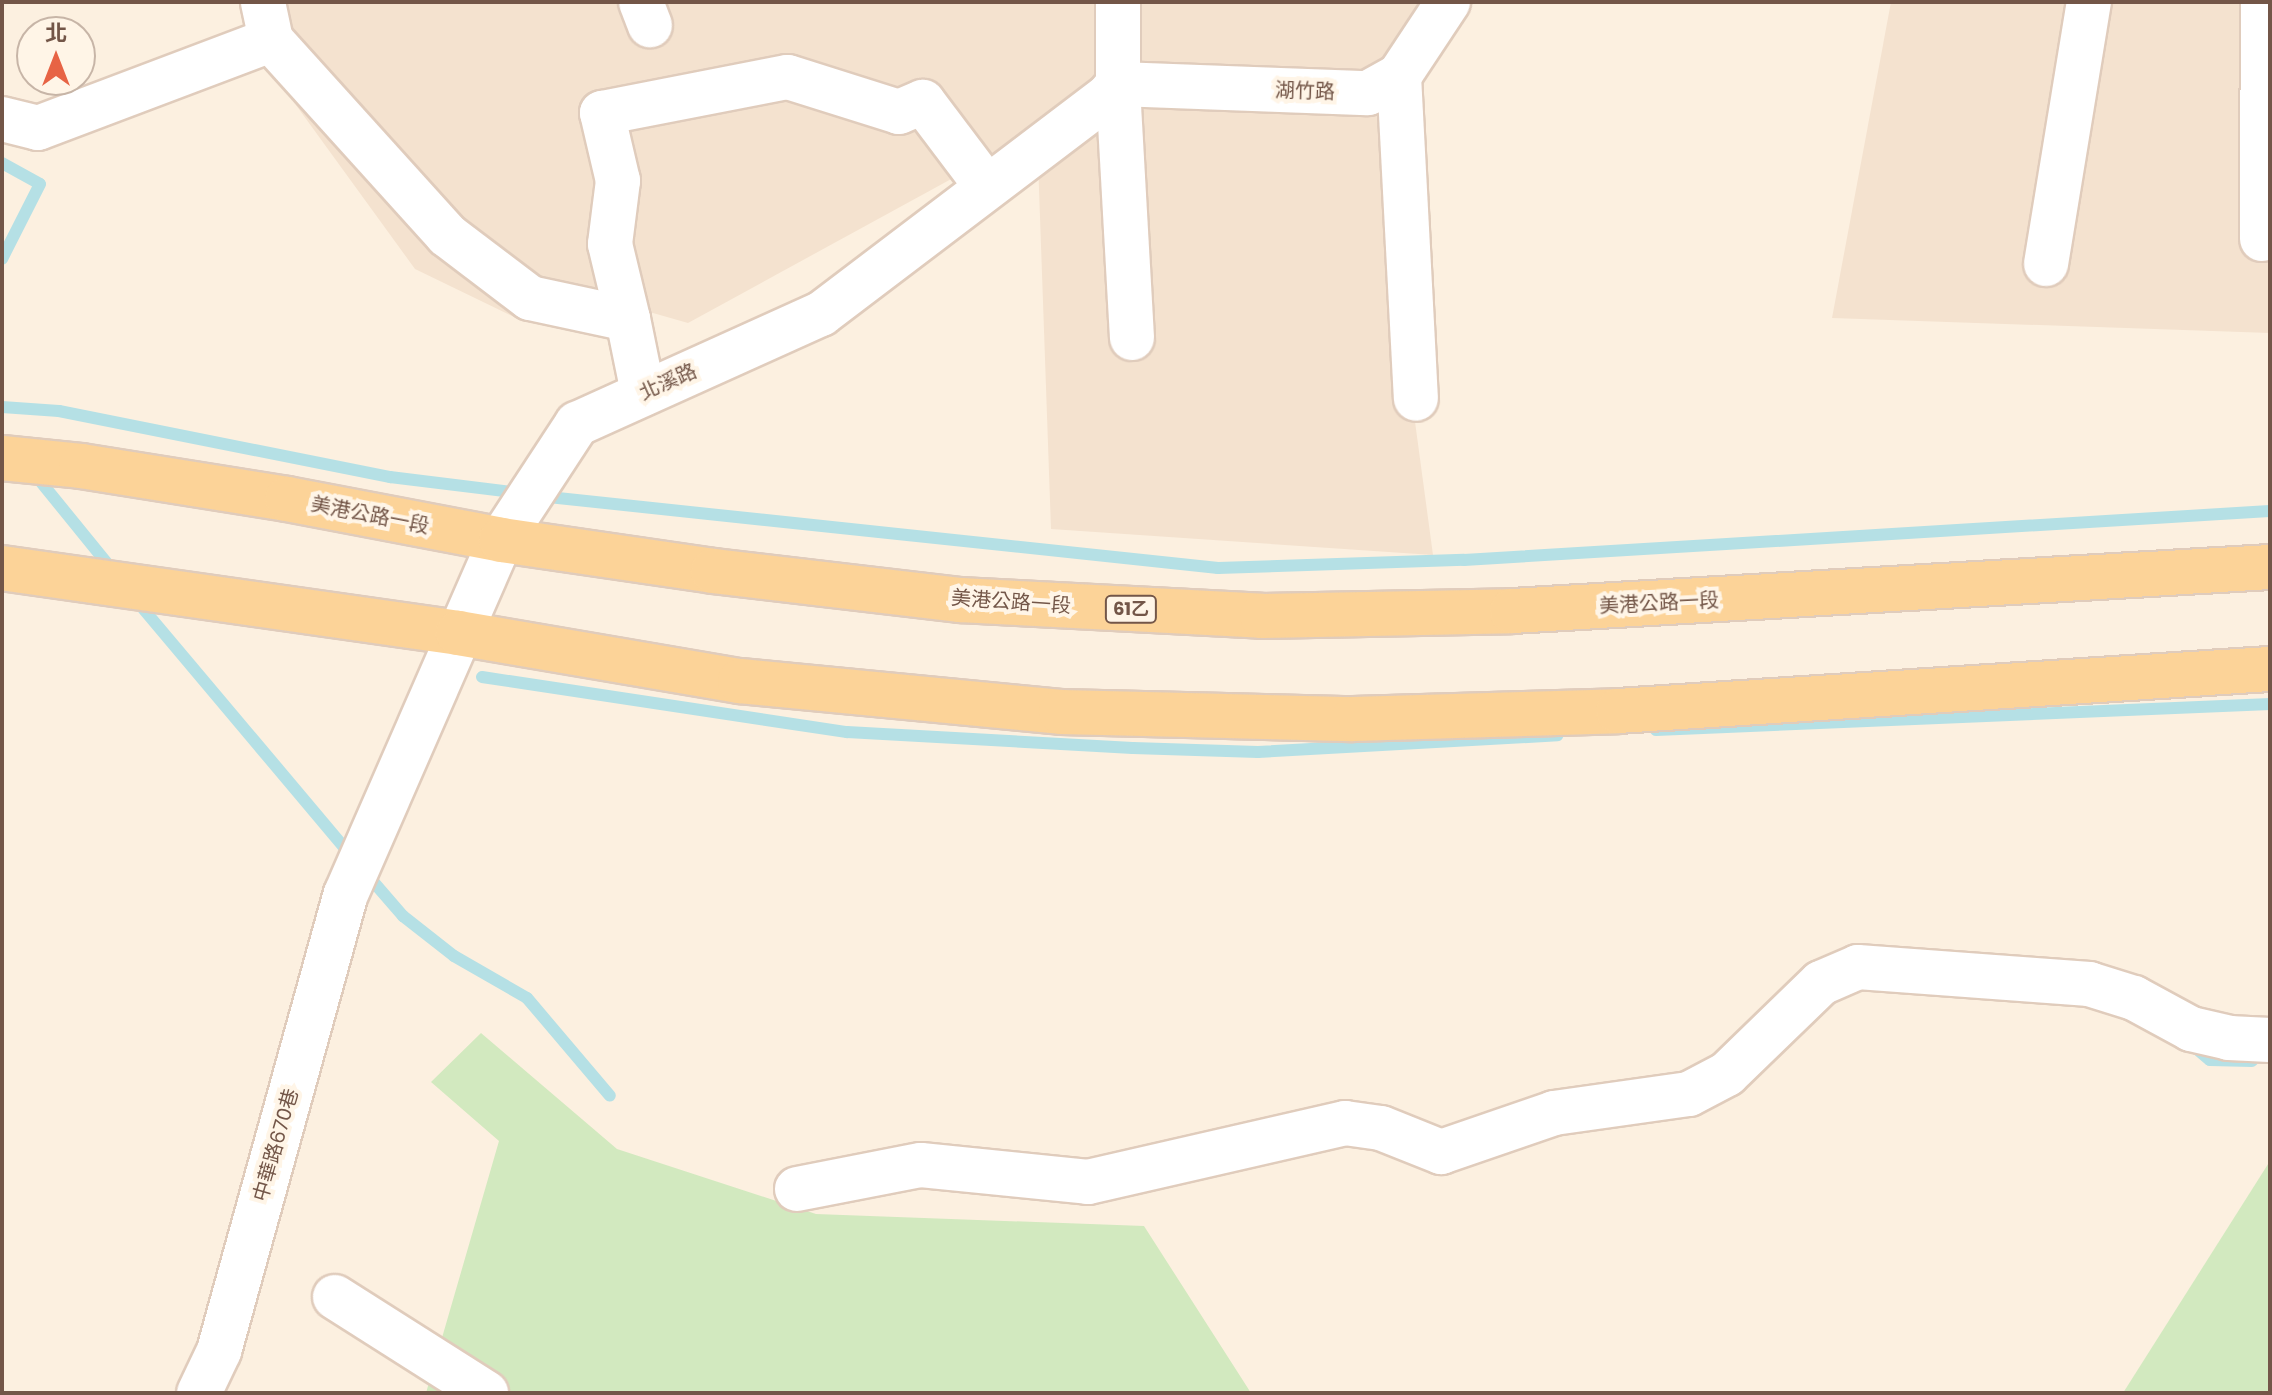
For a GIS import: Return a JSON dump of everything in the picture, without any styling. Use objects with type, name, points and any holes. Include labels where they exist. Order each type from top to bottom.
[{"type":"main road","name":"美港公路一段","points":[[2,458],[81,466],[287,499],[501,540],[713,571],[960,600],[1262,616],[1512,611],[2270,567]]},
{"type":"main road","points":[[2,568],[458,633],[771,684],[1061,712],[1338,719],[1618,711],[2270,669]]},
{"type":"street","points":[[1118,2],[1118,84],[1132,338]]},
{"type":"street","points":[[2046,264],[2089,2]]},
{"type":"street","points":[[2262,239],[2263,2]]},
{"type":"street","points":[[1416,399],[1399,76],[1445,3]]},
{"type":"street","points":[[2,119],[38,128],[267,21],[447,235],[530,298],[628,319]]},
{"type":"street","name":"湖竹路","points":[[1118,84],[1368,93],[1399,76]]},
{"type":"street","points":[[643,393],[610,244],[618,181],[602,113],[788,77],[899,112],[923,102],[987,187]]},
{"type":"street","name":"北溪路","points":[[346,894],[501,540],[577,424],[821,314],[1109,95],[1118,84]]},
{"type":"street","name":"中華路670巷","points":[[199,1393],[219,1351],[346,894]]},
{"type":"street","points":[[797,1189],[921,1165],[1088,1182],[1345,1123],[1381,1128],[1441,1152],[1554,1113],[1689,1094],[1727,1074],[1821,983],[1858,967],[2089,984],[2134,998],[2191,1029],[2229,1038],[2270,1040]]},
{"type":"street","points":[[335,1297],[486,1393]]},
{"type":"shaded area","points":[[262,2],[1479,2],[1409,16],[1388,109],[1401,318],[1433,555],[1051,529],[1037,132],[688,323],[583,293],[514,317],[415,269],[293,101]]},
{"type":"shaded area","points":[[1891,2],[2270,2],[2270,333],[1832,318]]},
{"type":"green space","points":[[481,1033],[617,1149],[816,1214],[1144,1226],[1251,1393],[426,1393],[499,1141],[431,1082]]},
{"type":"green space","points":[[2270,1161],[2270,1393],[2123,1393]]},
{"type":"waterway","points":[[2,163],[40,184],[2,259]]},
{"type":"waterway","points":[[2,407],[59,411],[390,477],[520,493]]},
{"type":"waterway","points":[[32,471],[114,572]]},
{"type":"waterway","points":[[539,496],[1218,568],[1464,560],[2270,511]]},
{"type":"waterway","points":[[135,599],[352,857]]},
{"type":"waterway","points":[[482,677],[847,732],[1133,748],[1258,752],[1558,735]]},
{"type":"waterway","points":[[1656,730],[2270,704]]},
{"type":"waterway","points":[[364,871],[403,916],[454,956],[527,998],[610,1096]]},
{"type":"waterway","points":[[2192,1045],[2210,1060],[2252,1061]]}]
